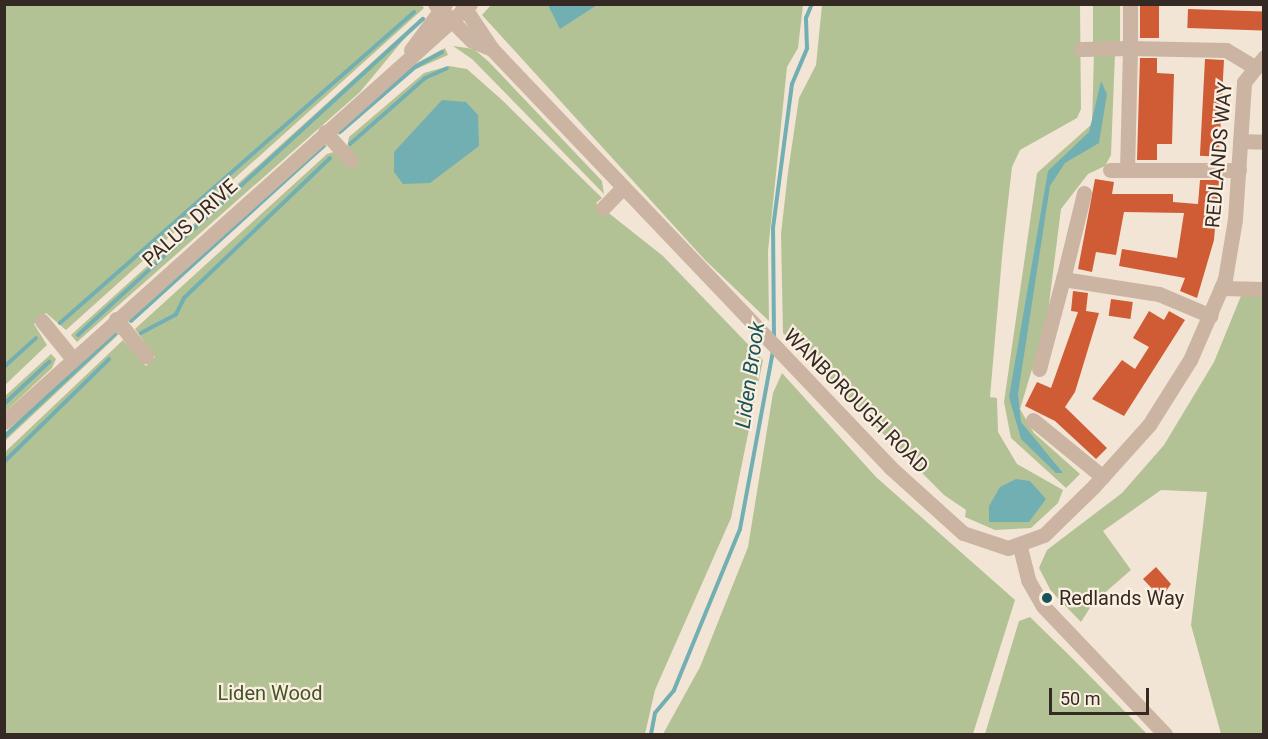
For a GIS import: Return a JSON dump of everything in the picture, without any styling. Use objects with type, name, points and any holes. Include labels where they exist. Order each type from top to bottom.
[{"type":"street","points":[[1127,170],[1130,4]]},
{"type":"street","name":"PALUS DRIVE","points":[[406,58],[440,6]]},
{"type":"street","name":"WANBOROUGH ROAD","points":[[440,6],[451,23],[492,49]]},
{"type":"street","name":"PALUS DRIVE","points":[[4,422],[406,58],[451,23],[466,6]]},
{"type":"street","name":"WANBOROUGH ROAD","points":[[466,6],[492,49],[761,337],[944,518],[975,540],[1020,547]]},
{"type":"street","points":[[1082,49],[1226,50],[1258,62]]},
{"type":"street","name":"REDLANDS WAY","points":[[1020,547],[1044,536],[1103,477],[1172,391],[1211,316],[1221,288],[1234,235],[1244,82],[1258,62]]},
{"type":"street","points":[[325,132],[351,161]]},
{"type":"street","points":[[1240,141],[1263,142]]},
{"type":"street","points":[[1110,170],[1239,170]]},
{"type":"street","points":[[603,208],[623,188]]},
{"type":"street","points":[[1039,369],[1084,193]]},
{"type":"street","points":[[1063,279],[1159,294],[1211,316]]},
{"type":"street","points":[[1221,288],[1263,289]]},
{"type":"street","points":[[116,319],[146,356]]},
{"type":"street","points":[[42,321],[73,358]]},
{"type":"street","points":[[1033,420],[1103,477]]},
{"type":"street","points":[[1020,547],[1028,580],[1043,606],[1165,735]]},
{"type":"green space","points":[[421,4],[424,8],[66,330],[46,313],[34,324],[47,345],[5,385],[4,5]]},
{"type":"green space","points":[[492,4],[803,5],[798,48],[787,67],[768,251],[769,321],[705,260],[482,15]]},
{"type":"green space","points":[[822,5],[1080,5],[1081,109],[1077,118],[1020,150],[1012,167],[1003,246],[990,397],[997,398],[998,432],[1017,464],[1063,490],[1058,503],[1031,528],[995,530],[965,517],[966,510],[944,495],[783,333],[781,234],[788,172],[799,98],[816,65]]},
{"type":"green space","points":[[1093,5],[1120,5],[1120,44],[1093,44]]},
{"type":"green space","points":[[423,16],[360,92],[77,342],[71,335]]},
{"type":"green space","points":[[453,46],[474,49],[489,62],[602,181],[604,194],[472,59]]},
{"type":"green space","points":[[445,48],[448,55],[414,70],[339,135],[336,132],[411,66]]},
{"type":"green space","points":[[1094,53],[1115,53],[1111,155],[1105,166],[1088,174],[1061,209],[1047,320],[1020,409],[1034,433],[1080,474],[1066,488],[1011,438],[1004,402],[1037,173],[1092,124]]},
{"type":"green space","name":"Liden Wood","points":[[449,66],[467,69],[502,100],[602,198],[596,203],[663,256],[763,360],[731,518],[655,690],[645,734],[5,734],[5,452],[123,340],[146,366],[155,357],[135,329],[327,154],[347,148],[349,137],[424,73]]},
{"type":"green space","points":[[324,143],[327,146],[128,320]]},
{"type":"green space","points":[[1263,295],[1263,734],[1221,734],[1191,625],[1207,492],[1161,490],[1103,531],[1131,570],[1093,603],[1081,622],[1051,591],[1039,568],[1047,550],[1122,493],[1164,445],[1214,362],[1241,296]]},
{"type":"green space","points":[[116,331],[119,334],[5,441],[5,433],[36,402]]},
{"type":"green space","points":[[51,354],[56,359],[52,368],[5,412],[5,396]]},
{"type":"green space","points":[[782,373],[876,477],[1015,600],[973,734],[663,734],[700,667],[748,547],[773,393]]},
{"type":"green space","points":[[1030,617],[1147,734],[985,734],[1019,621]]},
{"type":"water","points":[[548,4],[597,5],[560,29]]},
{"type":"water","points":[[1101,81],[1107,94],[1099,143],[1065,163],[1050,186],[1018,394],[1021,422],[1063,473],[1056,473],[1021,439],[1009,397],[1048,171],[1089,132]]},
{"type":"water","points":[[442,100],[466,102],[478,115],[479,146],[430,183],[403,184],[394,172],[394,152]]},
{"type":"water","points":[[1016,479],[1030,481],[1046,499],[1029,522],[989,522],[989,506],[1000,487]]},
{"type":"building","points":[[1140,4],[1159,4],[1159,38],[1140,38]]},
{"type":"building","points":[[1188,9],[1263,12],[1262,31],[1187,28]]},
{"type":"building","points":[[1140,58],[1157,58],[1157,73],[1174,74],[1172,144],[1157,144],[1157,160],[1137,160]]},
{"type":"building","points":[[1205,59],[1224,60],[1219,157],[1200,156]]},
{"type":"building","points":[[1095,179],[1114,182],[1112,194],[1173,194],[1173,202],[1198,204],[1200,180],[1219,180],[1214,240],[1197,298],[1180,291],[1185,278],[1119,266],[1122,249],[1177,258],[1184,213],[1124,212],[1116,255],[1096,252],[1092,272],[1078,269]]},
{"type":"building","points":[[1073,291],[1088,293],[1086,311],[1099,313],[1075,392],[1065,407],[1107,448],[1096,459],[1055,421],[1025,406],[1037,382],[1051,388],[1078,312],[1071,311]]},
{"type":"building","points":[[1111,299],[1133,302],[1130,319],[1109,316]]},
{"type":"building","points":[[1149,311],[1164,320],[1169,311],[1185,320],[1124,416],[1092,399],[1122,360],[1135,369],[1149,347],[1133,338]]},
{"type":"building","points":[[1156,567],[1171,584],[1161,598],[1143,579]]},
{"type":"waterway","name":"Liden Brook","points":[[774,338],[773,228],[792,84],[807,48],[806,18],[812,4]]},
{"type":"waterway","points":[[60,323],[414,12]]},
{"type":"waterway","points":[[78,335],[423,19]]},
{"type":"waterway","points":[[340,132],[415,67],[442,52]]},
{"type":"waterway","points":[[350,144],[425,78],[447,68]]},
{"type":"waterway","points":[[131,321],[323,146]]},
{"type":"waterway","points":[[141,333],[176,314],[184,298],[330,158]]},
{"type":"waterway","points":[[4,437],[115,334]]},
{"type":"waterway","points":[[4,367],[36,338]]},
{"type":"waterway","name":"Liden Brook","points":[[651,734],[655,713],[674,690],[740,529],[773,351]]},
{"type":"waterway","points":[[4,462],[109,359]]},
{"type":"waterway","points":[[4,404],[49,362]]},
{"type":"place","name":"Redlands Way","points":[[1047,598]]}]
